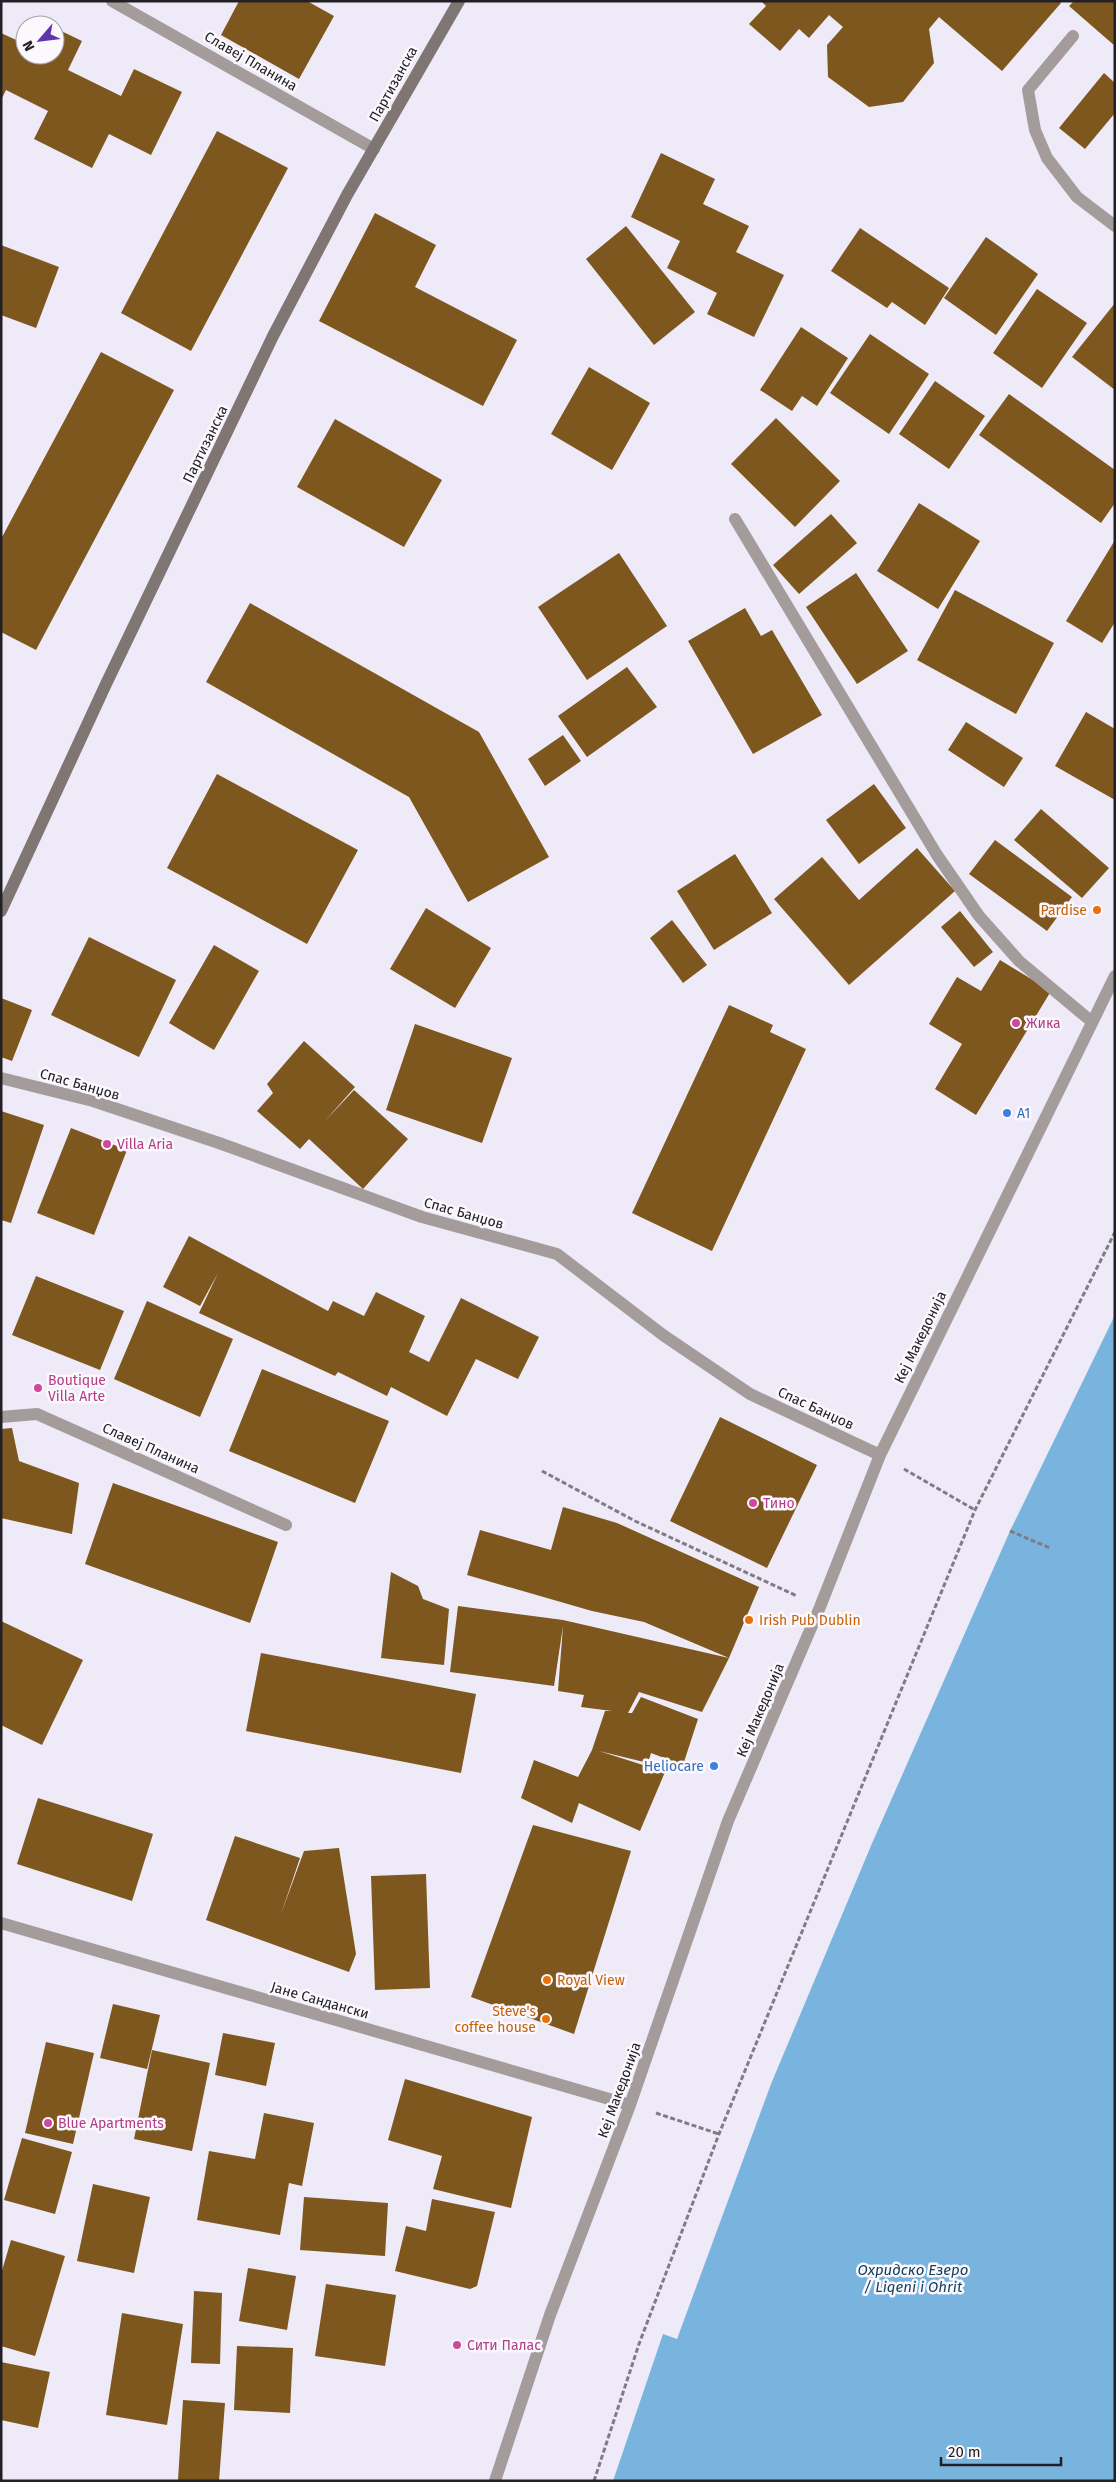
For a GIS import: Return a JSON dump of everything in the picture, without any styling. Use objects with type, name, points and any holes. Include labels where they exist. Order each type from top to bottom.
[{"type":"street","name":"Славеј Планина","points":[[112,1],[374,148]]},
{"type":"street","name":"Партизанска","points":[[1,911],[110,675],[273,336],[374,148],[458,1]]},
{"type":"street","points":[[1073,36],[1028,90],[1035,130],[1047,158],[1077,197],[1115,226]]},
{"type":"street","points":[[735,519],[936,855],[979,916],[1019,961],[1091,1021]]},
{"type":"street","name":"Кеј Македонија","points":[[495,2481],[550,2316],[630,2105],[728,1821],[820,1607],[880,1454],[1091,1021],[1115,976]]},
{"type":"street","name":"Спас Банџов","points":[[1,1078],[93,1101],[219,1143],[422,1217],[556,1254],[663,1336],[750,1394],[880,1454]]},
{"type":"street","name":"Славеј Планина","points":[[1,1417],[37,1414],[286,1525]]},
{"type":"street","name":"Јане Сандански","points":[[1,1923],[630,2105]]},
{"type":"path","points":[[594,2481],[639,2344],[719,2134],[975,1510],[1115,1232]]},
{"type":"path","points":[[880,1454],[975,1510]]},
{"type":"path","points":[[542,1471],[636,1522],[820,1607]]},
{"type":"path","points":[[1010,1531],[1050,1548]]},
{"type":"path","points":[[630,2105],[719,2134]]},
{"type":"water","name":"Охридско Езеро / Liqeni i Ohrit","points":[[1115,1315],[1115,2481],[613,2481],[663,2334],[677,2339],[771,2084],[873,1841],[1010,1531]]},
{"type":"building","points":[[239,1],[307,1],[334,16],[299,79],[221,35]]},
{"type":"building","points":[[761,1],[1059,1],[1061,3],[1002,71],[939,17],[929,29],[934,63],[903,102],[869,107],[828,77],[827,45],[843,27],[829,15],[809,38],[799,29],[780,51],[749,24],[766,6]]},
{"type":"building","points":[[1074,1],[1115,1],[1115,46],[1069,6]]},
{"type":"building","points":[[1,33],[15,39],[15,65],[65,65],[65,33],[82,41],[68,70],[121,96],[134,69],[182,92],[151,155],[109,134],[92,168],[34,139],[48,111],[6,90],[1,100]]},
{"type":"building","points":[[1104,73],[1115,83],[1115,113],[1085,149],[1059,128]]},
{"type":"building","points":[[217,131],[288,168],[191,351],[121,313]]},
{"type":"building","points":[[661,153],[715,179],[703,204],[749,226],[736,252],[784,275],[754,337],[707,314],[717,293],[667,268],[680,241],[631,217]]},
{"type":"building","points":[[375,213],[436,245],[415,287],[517,340],[483,406],[319,321]]},
{"type":"building","points":[[626,226],[695,312],[654,345],[586,259]]},
{"type":"building","points":[[860,228],[949,288],[925,325],[892,302],[887,308],[831,271]]},
{"type":"building","points":[[986,237],[1038,274],[996,335],[944,298]]},
{"type":"building","points":[[1,245],[59,267],[36,328],[1,315]]},
{"type":"building","points":[[1037,289],[1087,323],[1042,388],[993,353]]},
{"type":"building","points":[[1115,303],[1115,390],[1072,357]]},
{"type":"building","points":[[801,327],[848,358],[817,406],[802,396],[792,411],[760,390]]},
{"type":"building","points":[[870,334],[929,374],[889,434],[830,393]]},
{"type":"building","points":[[101,352],[174,390],[36,650],[1,632],[1,539]]},
{"type":"building","points":[[589,367],[650,403],[612,470],[551,434]]},
{"type":"building","points":[[935,381],[985,416],[949,469],[899,434]]},
{"type":"building","points":[[1009,394],[1115,470],[1115,503],[1101,523],[979,435]]},
{"type":"building","points":[[776,418],[840,481],[795,527],[731,464]]},
{"type":"building","points":[[335,419],[442,480],[404,547],[297,487]]},
{"type":"building","points":[[919,503],[980,541],[938,609],[877,571]]},
{"type":"building","points":[[831,514],[857,543],[799,594],[773,565]]},
{"type":"building","points":[[1115,540],[1115,622],[1102,643],[1066,621]]},
{"type":"building","points":[[619,553],[667,626],[587,680],[538,607]]},
{"type":"building","points":[[856,573],[908,651],[857,684],[806,607]]},
{"type":"building","points":[[955,590],[1054,643],[1016,714],[917,660]]},
{"type":"building","points":[[250,603],[479,732],[549,857],[468,902],[409,797],[206,682]]},
{"type":"building","points":[[745,608],[761,636],[772,630],[822,715],[753,754],[688,641]]},
{"type":"building","points":[[627,667],[657,707],[587,757],[558,716]]},
{"type":"building","points":[[1086,712],[1115,729],[1115,800],[1055,766]]},
{"type":"building","points":[[966,722],[1023,758],[1004,787],[948,750]]},
{"type":"building","points":[[563,735],[581,761],[545,786],[528,759]]},
{"type":"building","points":[[217,774],[358,850],[307,944],[167,868]]},
{"type":"building","points":[[874,784],[906,828],[859,864],[826,820]]},
{"type":"building","points":[[1041,809],[1109,868],[1082,898],[1014,840]]},
{"type":"building","points":[[995,840],[1072,897],[1047,931],[969,874]]},
{"type":"building","points":[[917,848],[955,891],[849,985],[774,899],[822,857],[859,900]]},
{"type":"building","points":[[735,854],[772,913],[714,950],[677,891]]},
{"type":"building","points":[[426,908],[491,948],[455,1008],[390,969]]},
{"type":"building","points":[[960,911],[993,952],[974,967],[941,927]]},
{"type":"building","points":[[672,920],[707,965],[683,983],[650,938]]},
{"type":"building","points":[[89,937],[176,980],[139,1057],[51,1015]]},
{"type":"building","points":[[214,945],[259,971],[214,1050],[169,1023]]},
{"type":"building","points":[[1000,960],[1051,991],[976,1115],[935,1089],[962,1044],[929,1024],[957,977],[981,991]]},
{"type":"building","points":[[1,998],[32,1010],[12,1061],[1,1057]]},
{"type":"building","points":[[729,1005],[773,1025],[770,1032],[806,1049],[712,1251],[632,1213]]},
{"type":"building","points":[[415,1024],[512,1058],[482,1143],[386,1110]]},
{"type":"building","points":[[304,1041],[355,1087],[324,1122],[354,1090],[408,1139],[363,1189],[309,1139],[300,1149],[257,1111],[273,1093],[267,1084]]},
{"type":"building","points":[[1,1111],[44,1125],[11,1223],[1,1220]]},
{"type":"building","points":[[71,1128],[127,1150],[94,1235],[37,1213]]},
{"type":"building","points":[[189,1236],[328,1311],[333,1301],[364,1316],[376,1292],[425,1316],[409,1352],[429,1362],[461,1298],[539,1337],[518,1379],[476,1359],[447,1416],[391,1387],[387,1396],[338,1372],[335,1376],[199,1313],[218,1273],[200,1306],[163,1287]]},
{"type":"building","points":[[36,1276],[124,1311],[100,1370],[12,1335]]},
{"type":"building","points":[[147,1301],[233,1339],[200,1417],[114,1379]]},
{"type":"building","points":[[262,1369],[389,1421],[355,1503],[229,1451]]},
{"type":"building","points":[[720,1417],[817,1465],[767,1568],[670,1521]]},
{"type":"building","points":[[12,1428],[19,1461],[79,1483],[72,1534],[1,1518],[1,1429]]},
{"type":"building","points":[[113,1483],[278,1542],[250,1623],[85,1564]]},
{"type":"building","points":[[563,1507],[617,1523],[759,1587],[729,1658],[644,1622],[592,1611],[467,1575],[480,1530],[551,1550]]},
{"type":"building","points":[[391,1572],[418,1586],[423,1599],[449,1609],[444,1665],[381,1658]]},
{"type":"building","points":[[458,1606],[563,1620],[729,1658],[702,1712],[639,1692],[628,1713],[632,1713],[641,1697],[698,1719],[683,1765],[651,1753],[648,1763],[599,1751],[665,1772],[640,1831],[579,1803],[572,1823],[521,1798],[534,1760],[578,1777],[592,1750],[605,1711],[612,1711],[581,1707],[584,1695],[558,1691],[563,1626],[554,1686],[450,1672]]},
{"type":"building","points":[[1,1621],[83,1660],[42,1745],[1,1725]]},
{"type":"building","points":[[261,1653],[476,1694],[461,1773],[246,1731]]},
{"type":"building","points":[[38,1798],[153,1834],[132,1901],[17,1864]]},
{"type":"building","points":[[533,1825],[631,1851],[574,2034],[471,1997]]},
{"type":"building","points":[[235,1836],[300,1858],[281,1914],[304,1851],[339,1848],[356,1954],[349,1972],[206,1920]]},
{"type":"building","points":[[426,1874],[430,1988],[375,1990],[371,1876]]},
{"type":"building","points":[[113,2004],[160,2015],[147,2069],[100,2058]]},
{"type":"building","points":[[223,2033],[275,2043],[266,2086],[215,2075]]},
{"type":"building","points":[[46,2042],[94,2053],[73,2144],[25,2133]]},
{"type":"building","points":[[152,2050],[210,2063],[192,2151],[134,2139]]},
{"type":"building","points":[[405,2079],[532,2117],[511,2208],[433,2189],[442,2156],[388,2140]]},
{"type":"building","points":[[264,2113],[314,2123],[302,2186],[289,2183],[280,2235],[197,2220],[209,2151],[255,2159]]},
{"type":"building","points":[[22,2138],[72,2152],[55,2214],[4,2200]]},
{"type":"building","points":[[93,2184],[150,2197],[134,2273],[77,2261]]},
{"type":"building","points":[[304,2197],[388,2203],[385,2256],[300,2250]]},
{"type":"building","points":[[432,2199],[495,2212],[477,2286],[470,2289],[395,2271],[406,2226],[426,2231]]},
{"type":"building","points":[[11,2240],[65,2256],[35,2356],[1,2346],[1,2274]]},
{"type":"building","points":[[248,2268],[296,2276],[287,2330],[239,2321]]},
{"type":"building","points":[[326,2284],[396,2295],[385,2366],[315,2356]]},
{"type":"building","points":[[194,2291],[222,2293],[220,2364],[191,2363]]},
{"type":"building","points":[[122,2313],[183,2324],[167,2425],[106,2415]]},
{"type":"building","points":[[237,2346],[293,2348],[290,2413],[234,2410]]},
{"type":"building","points":[[1,2362],[50,2372],[38,2428],[1,2420]]},
{"type":"building","points":[[183,2400],[225,2403],[219,2481],[178,2480]]},
{"type":"place","name":"Pardise","points":[[1097,910]]},
{"type":"place","name":"Жика","points":[[1016,1023]]},
{"type":"place","name":"A1","points":[[1007,1113]]},
{"type":"place","name":"Villa Aria","points":[[107,1144]]},
{"type":"place","name":"Boutique Villa Arte","points":[[38,1388]]},
{"type":"place","name":"Тино","points":[[753,1503]]},
{"type":"place","name":"Irish Pub Dublin","points":[[749,1620]]},
{"type":"place","name":"Heliocare","points":[[714,1766]]},
{"type":"place","name":"Royal View","points":[[547,1980]]},
{"type":"place","name":"Steve's coffee house","points":[[546,2019]]},
{"type":"place","name":"Blue Apartments","points":[[48,2123]]},
{"type":"place","name":"Сити Палас","points":[[457,2345]]}]
